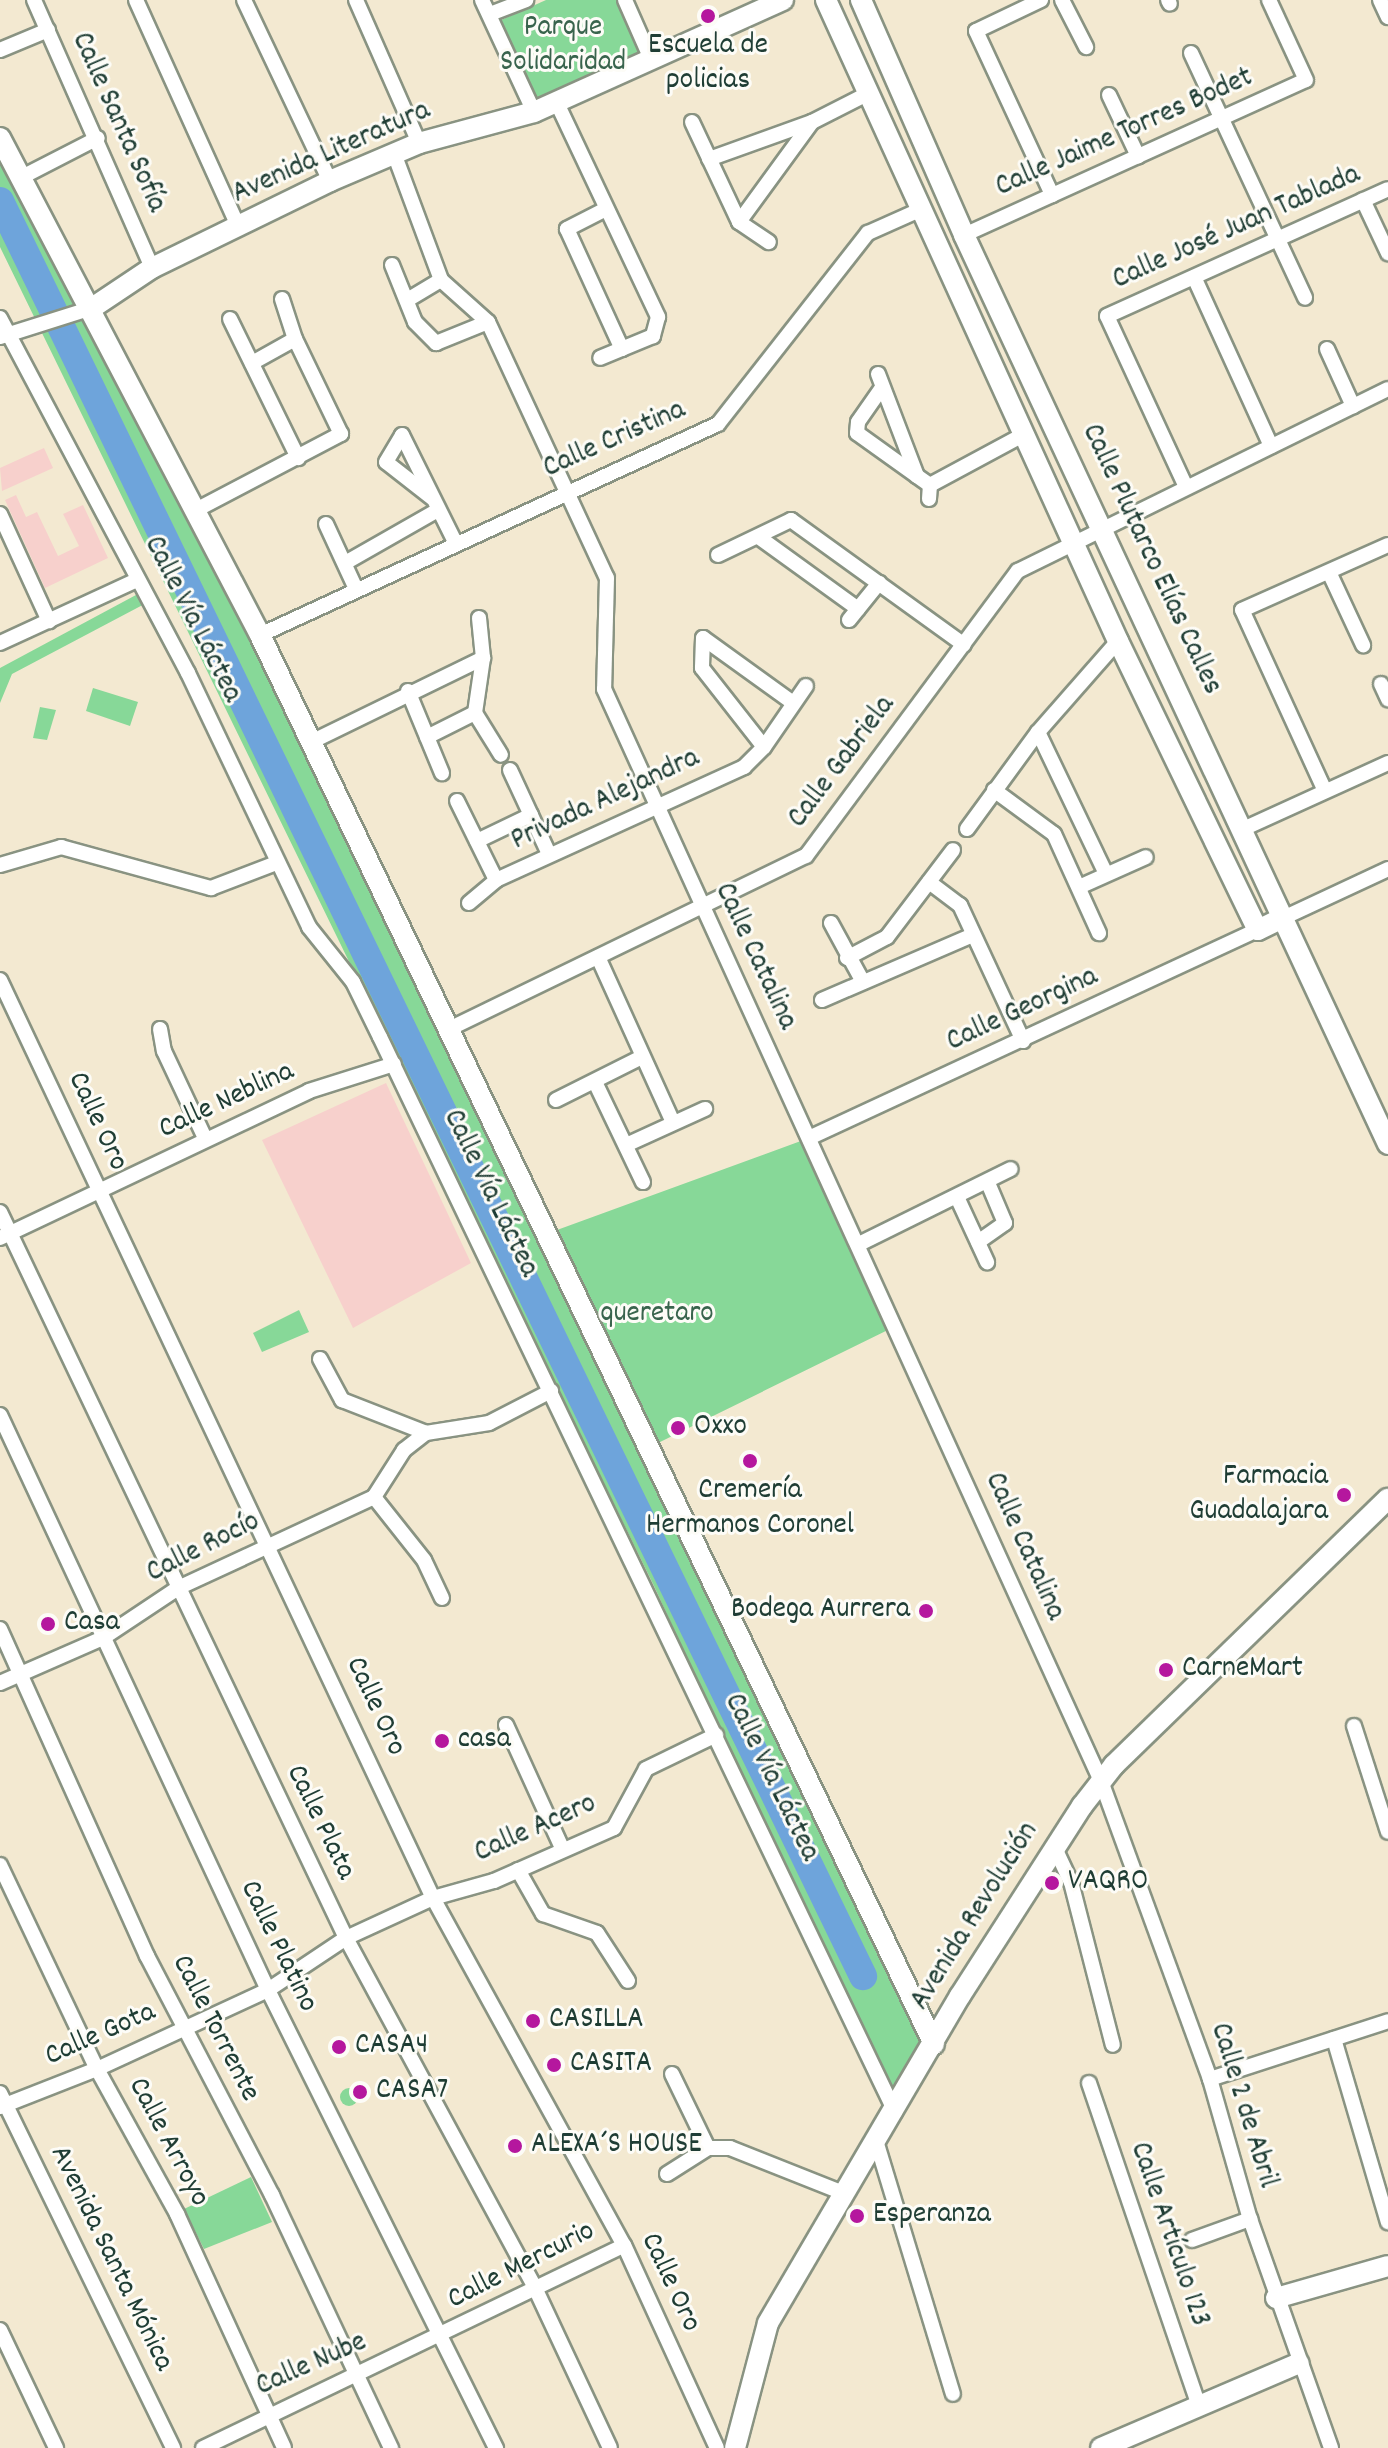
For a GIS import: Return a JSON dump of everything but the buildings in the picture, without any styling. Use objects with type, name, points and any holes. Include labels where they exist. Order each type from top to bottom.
[{"type":"street","name":"Calle Santa Sofía","points":[[34,0],[98,138],[152,268]]},
{"type":"street","points":[[136,0],[239,228]]},
{"type":"street","points":[[244,0],[330,181]]},
{"type":"street","points":[[356,0],[419,143]]},
{"type":"street","points":[[482,0],[534,112]]},
{"type":"street","points":[[490,14],[526,0]]},
{"type":"street","points":[[625,0],[651,59]]},
{"type":"street","name":"Avenida Literatura","points":[[3,336],[46,327],[92,308],[152,268],[330,181],[395,156],[419,143],[534,112],[783,0]]},
{"type":"street","name":"Calle Plutarco Elías Calles","points":[[826,0],[1118,641],[1258,930]]},
{"type":"street","name":"Calle Plutarco Elías Calles","points":[[861,0],[964,235],[1388,1144]]},
{"type":"street","points":[[1041,0],[976,31],[1052,195]]},
{"type":"street","points":[[1062,0],[1086,47]]},
{"type":"street","name":"Calle Jaime Torres Bodet","points":[[964,235],[1306,80],[1269,0]]},
{"type":"street","points":[[1380,0],[1388,17]]},
{"type":"street","points":[[0,50],[48,30]]},
{"type":"street","points":[[1191,53],[1305,298]]},
{"type":"street","points":[[709,159],[812,122],[869,93]]},
{"type":"street","points":[[1109,95],[1138,156]]},
{"type":"street","points":[[556,101],[658,317],[653,336],[600,358]]},
{"type":"street","points":[[692,122],[739,222],[769,242]]},
{"type":"street","points":[[739,222],[812,122]]},
{"type":"street","name":"Calle Vía Láctea","points":[[0,138],[92,308],[260,635],[309,743],[934,2044]]},
{"type":"street","points":[[22,177],[98,138]]},
{"type":"street","name":"Calle Catalina","points":[[395,156],[441,280],[488,322],[607,578],[604,689],[1101,1781]]},
{"type":"street","name":"Calle José Juan Tablada","points":[[1186,487],[1107,316],[1388,189]]},
{"type":"street","points":[[1363,200],[1388,253]]},
{"type":"street","points":[[606,209],[567,229],[622,349]]},
{"type":"street","name":"Calle Cristina","points":[[260,635],[566,490],[727,418],[868,233],[922,209]]},
{"type":"street","points":[[392,265],[409,299],[415,322],[436,343],[488,322]]},
{"type":"street","points":[[1194,277],[1271,446]]},
{"type":"street","points":[[409,299],[441,280]]},
{"type":"street","points":[[196,510],[298,458],[342,430],[295,339],[282,299]]},
{"type":"street","name":"Calle Vía Láctea","points":[[0,318],[3,336],[188,673],[309,927],[353,982],[394,1064],[895,2112]]},
{"type":"street","points":[[230,319],[298,458]]},
{"type":"street","points":[[252,363],[295,339]]},
{"type":"street","points":[[1327,349],[1353,406]]},
{"type":"street","points":[[879,382],[926,487],[857,433],[858,422],[879,382]]},
{"type":"street","name":"Calle Gabriela","points":[[447,1030],[806,856],[1018,571],[1388,389]]},
{"type":"street","points":[[926,487],[1023,435]]},
{"type":"street","points":[[345,563],[435,504],[456,544]]},
{"type":"street","points":[[0,514],[49,621]]},
{"type":"street","points":[[718,555],[760,538],[791,520],[964,645]]},
{"type":"street","points":[[326,524],[356,589]]},
{"type":"street","points":[[760,538],[854,615],[879,583]]},
{"type":"street","points":[[1325,791],[1242,610],[1388,545]]},
{"type":"street","points":[[1329,572],[1363,645]]},
{"type":"street","points":[[0,643],[137,580]]},
{"type":"street","points":[[479,618],[483,658],[475,713],[501,755]]},
{"type":"street","points":[[764,747],[702,668],[703,638],[793,703]]},
{"type":"street","points":[[967,829],[1038,732],[1118,641]]},
{"type":"street","points":[[309,743],[408,691],[483,658]]},
{"type":"street","points":[[1381,684],[1388,699]]},
{"type":"street","name":"Privada Alejandra","points":[[469,903],[496,880],[656,803],[744,767],[764,747],[806,686]]},
{"type":"street","points":[[408,691],[442,773]]},
{"type":"street","points":[[427,737],[475,713]]},
{"type":"street","points":[[1038,732],[1106,874]]},
{"type":"street","points":[[1243,829],[1388,763]]},
{"type":"street","points":[[510,770],[549,854]]},
{"type":"street","points":[[994,790],[1054,834],[1099,933]]},
{"type":"street","points":[[457,801],[496,880]]},
{"type":"street","points":[[477,841],[531,815]]},
{"type":"street","points":[[0,865],[61,847],[211,888],[276,863]]},
{"type":"street","points":[[847,958],[887,937],[953,850]]},
{"type":"street","points":[[1079,887],[1146,857]]},
{"type":"street","points":[[1258,930],[1388,869]]},
{"type":"street","points":[[929,882],[960,905],[1023,1041]]},
{"type":"street","points":[[831,923],[847,958],[863,982]]},
{"type":"street","name":"Calle Georgina","points":[[809,1138],[1258,930]]},
{"type":"street","points":[[822,1000],[973,935]]},
{"type":"street","points":[[598,957],[673,1122]]},
{"type":"street","name":"Calle Oro","points":[[0,980],[270,1545],[433,1898],[624,2245],[717,2448]]},
{"type":"street","points":[[160,1029],[169,1063],[205,1138]]},
{"type":"street","points":[[556,1100],[642,1057]]},
{"type":"street","name":"Calle Neblina","points":[[5,1235],[309,1091],[394,1064]]},
{"type":"street","points":[[595,1082],[643,1182]]},
{"type":"street","points":[[626,1145],[705,1109]]},
{"type":"street","points":[[859,1244],[1011,1169]]},
{"type":"street","points":[[978,1242],[1005,1223],[988,1183]]},
{"type":"street","points":[[957,1197],[987,1262]]},
{"type":"street","name":"Calle Plata","points":[[0,1212],[5,1235],[346,1938],[536,2290],[610,2448]]},
{"type":"street","points":[[320,1359],[342,1400],[426,1433],[489,1423],[551,1391]]},
{"type":"street","name":"Calle Platino","points":[[0,1415],[268,1990],[444,2336],[496,2448]]},
{"type":"street","name":"Calle Rocío","points":[[0,1683],[103,1638],[178,1588],[374,1497],[388,1481],[404,1450],[426,1433]]},
{"type":"street","points":[[374,1497],[424,1560],[442,1598]]},
{"type":"street","name":"Avenida Revolución","points":[[735,2448],[768,2323],[843,2193],[877,2144],[1054,1846],[1101,1781],[1388,1499]]},
{"type":"street","name":"Calle Torrente","points":[[0,1629],[182,2028],[272,2195],[391,2448]]},
{"type":"street","points":[[506,1725],[562,1848]]},
{"type":"street","points":[[1354,1726],[1388,1832]]},
{"type":"street","name":"Calle Acero","points":[[433,1898],[518,1870],[562,1848],[614,1828],[646,1769],[716,1735]]},
{"type":"street","name":"Calle 2 de Abril","points":[[1101,1781],[1210,2079],[1250,2219],[1331,2448]]},
{"type":"street","points":[[1054,1846],[1071,1882],[1113,2045]]},
{"type":"street","name":"Calle Arroyo","points":[[0,1865],[97,2069],[177,2214],[284,2448]]},
{"type":"street","points":[[518,1870],[543,1914],[597,1933],[628,1981]]},
{"type":"street","name":"Calle Gota","points":[[2,2102],[97,2069],[268,1990],[346,1938],[433,1898]]},
{"type":"street","points":[[1210,2079],[1388,2021]]},
{"type":"street","points":[[1334,2039],[1388,2222]]},
{"type":"street","points":[[672,2074],[708,2148]]},
{"type":"street","name":"Calle Artículo 123","points":[[1089,2083],[1198,2404]]},
{"type":"street","name":"Avenida Santa Mónica","points":[[2,2102],[173,2448]]},
{"type":"street","points":[[877,2144],[953,2394]]},
{"type":"street","points":[[667,2174],[708,2148],[730,2148],[843,2193]]},
{"type":"street","points":[[1192,2240],[1250,2219]]},
{"type":"street","name":"Calle Mercurio","points":[[444,2336],[624,2245]]},
{"type":"street","points":[[1276,2298],[1388,2266]]},
{"type":"street","points":[[0,2330],[56,2448]]},
{"type":"street","name":"Calle Nube","points":[[203,2448],[267,2413],[444,2336]]},
{"type":"street","points":[[1101,2448],[1299,2363]]},
{"type":"shaded area","points":[[44,448],[53,468],[2,491],[0,468]]},
{"type":"shaded area","points":[[16,495],[26,517],[37,512],[58,556],[79,546],[63,514],[83,505],[108,558],[45,588],[5,500]]},
{"type":"shaded area","points":[[386,1083],[471,1263],[353,1328],[262,1140]]},
{"type":"green space","name":"Parque Solidaridad","points":[[546,0],[624,0],[649,58],[538,106],[501,20]]},
{"type":"green space","name":"queretaro","points":[[0,146],[388,906],[546,1234],[809,1138],[896,1326],[658,1443],[934,2044],[895,2112],[654,1586],[0,247]]},
{"type":"green space","points":[[149,588],[154,599],[12,674],[0,703],[0,668]]},
{"type":"green space","points":[[93,688],[138,702],[130,726],[86,711]]},
{"type":"green space","points":[[40,707],[56,710],[47,740],[33,738]]},
{"type":"green space","points":[[299,1310],[309,1332],[262,1352],[253,1333]]},
{"type":"green space","points":[[345,2088],[353,2088],[358,2097],[356,2104],[345,2106],[340,2101],[340,2093]]},
{"type":"green space","points":[[251,2177],[272,2222],[204,2249],[184,2209]]},
{"type":"waterway","points":[[0,201],[863,1976]]},
{"type":"place","name":"Escuela de policias","points":[[708,16]]},
{"type":"place","name":"Oxxo","points":[[678,1428]]},
{"type":"place","name":"Cremería Hermanos Coronel","points":[[750,1461]]},
{"type":"place","name":"Farmacia Guadalajara","points":[[1344,1495]]},
{"type":"place","name":"Bodega Aurrera","points":[[926,1611]]},
{"type":"place","name":"Casa","points":[[48,1624]]},
{"type":"place","name":"CarneMart","points":[[1166,1670]]},
{"type":"place","name":"casa","points":[[442,1741]]},
{"type":"place","name":"VAQRO","points":[[1052,1883]]},
{"type":"place","name":"CASILLA","points":[[533,2021]]},
{"type":"place","name":"CASA4","points":[[339,2047]]},
{"type":"place","name":"CASITA","points":[[554,2065]]},
{"type":"place","name":"CASA7","points":[[360,2092]]},
{"type":"place","name":"ALEXA´S HOUSE","points":[[515,2146]]},
{"type":"place","name":"Esperanza","points":[[857,2216]]}]
